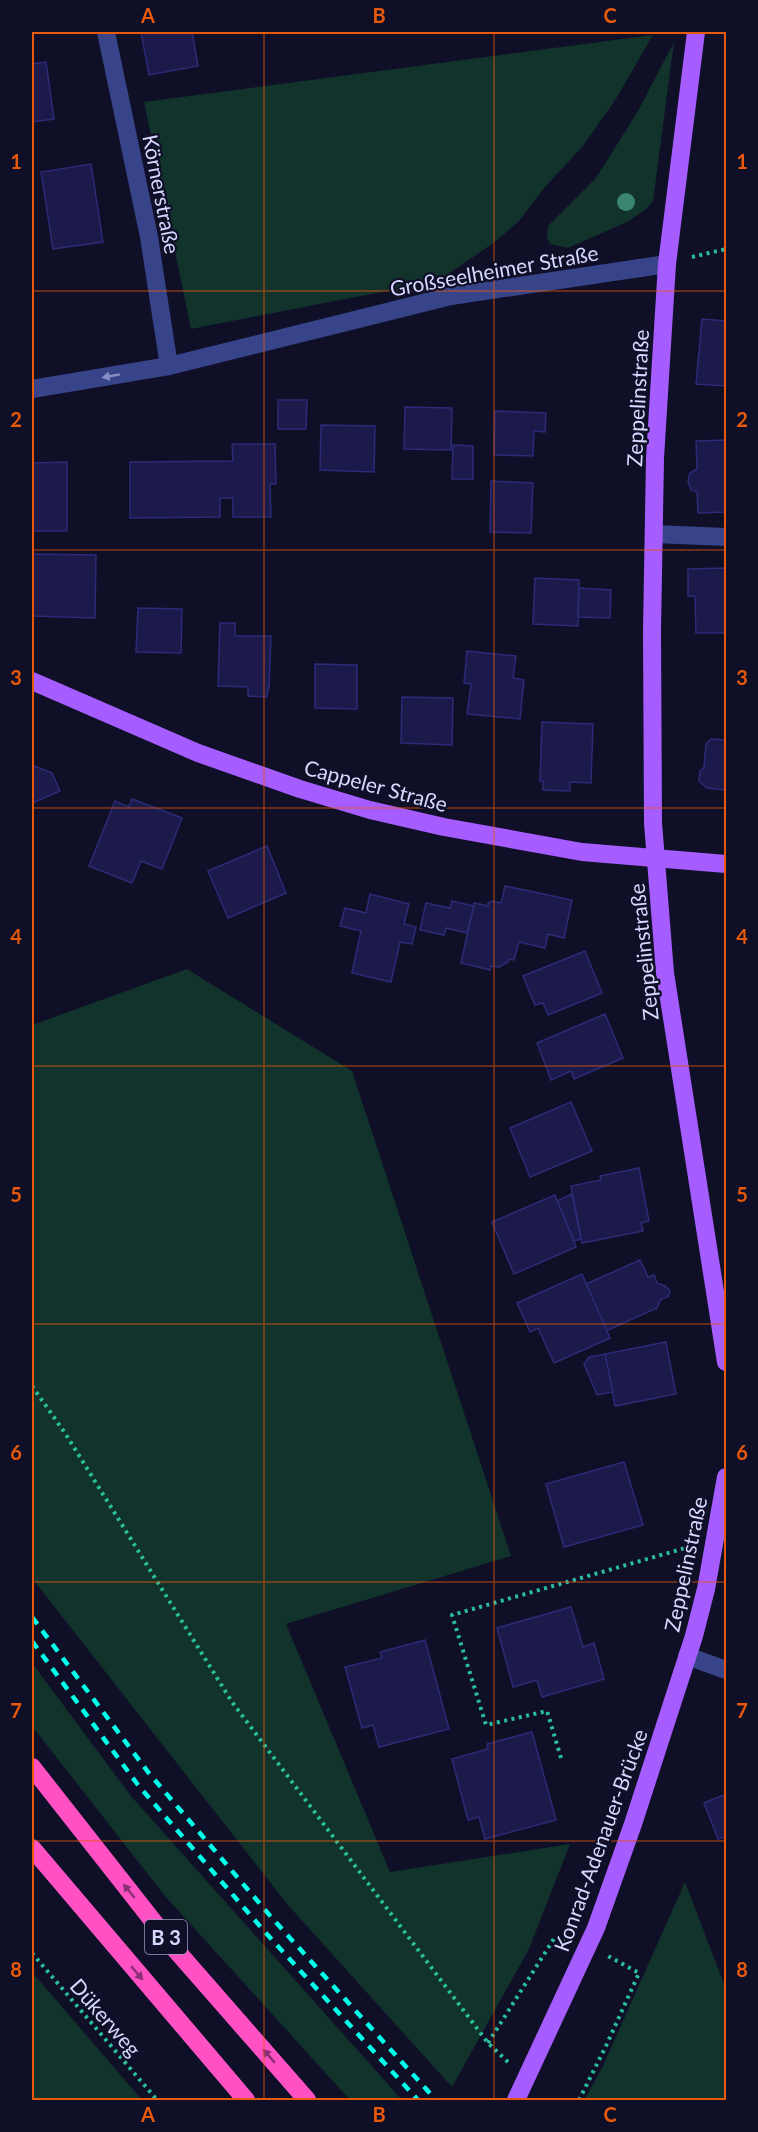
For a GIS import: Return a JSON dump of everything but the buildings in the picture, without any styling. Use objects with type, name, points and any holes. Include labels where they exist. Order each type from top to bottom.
[{"type":"highway","name":"B 3","points":[[32,1767],[176,1949],[307,2100]]},
{"type":"highway","name":"B 3","points":[[32,1848],[246,2100]]},
{"type":"main road","points":[[667,264],[696,32]]},
{"type":"main road","name":"Zeppelinstraße","points":[[667,264],[655,458],[653,790],[656,859],[665,973],[726,1362]]},
{"type":"main road","name":"Cappeler Straße","points":[[32,681],[198,753],[300,789],[370,810],[444,827],[582,852],[726,864]]},
{"type":"main road","name":"Zeppelinstraße","points":[[687,1656],[706,1589],[726,1477]]},
{"type":"main road","name":"Konrad-Adenauer-Brücke","points":[[516,2100],[588,1946],[633,1824],[687,1656]]},
{"type":"street","name":"Körnerstraße","points":[[106,32],[149,237],[168,366]]},
{"type":"street","name":"Großseelheimer Straße","points":[[32,389],[168,366],[451,296],[667,264]]},
{"type":"street","points":[[654,534],[726,537]]},
{"type":"street","name":"Zeppelinstraße","points":[[687,1656],[726,1670]]},
{"type":"path","points":[[667,264],[726,249]]},
{"type":"path","points":[[32,1386],[65,1433],[232,1702],[488,2043],[514,2068]]},
{"type":"path","points":[[561,1758],[547,1711],[486,1725],[452,1615],[716,1539]]},
{"type":"path","points":[[488,2043],[555,1937],[588,1946],[639,1973],[579,2100]]},
{"type":"path","name":"Dükerweg","points":[[32,1953],[158,2100]]},
{"type":"green space","points":[[653,35],[614,102],[582,147],[545,187],[519,221],[492,244],[438,281],[191,329],[144,102]]},
{"type":"green space","points":[[674,42],[653,201],[645,210],[627,222],[568,248],[550,244],[547,237],[548,226],[596,178],[638,111]]},
{"type":"green space","points":[[187,969],[352,1071],[511,1556],[286,1624],[390,1872],[570,1844],[529,1949],[452,2087],[287,1904],[32,1578],[32,1025]]},
{"type":"green space","points":[[32,1663],[131,1796],[402,2100],[350,2100],[165,1896],[32,1726]]},
{"type":"green space","points":[[685,1882],[726,1989],[726,2100],[584,2100],[602,2068]]},
{"type":"green space","points":[[32,1972],[142,2100],[32,2100]]},
{"type":"railway","points":[[32,1617],[148,1772],[272,1918],[436,2100]]},
{"type":"railway","points":[[32,1641],[138,1785],[265,1932],[418,2100]]}]
